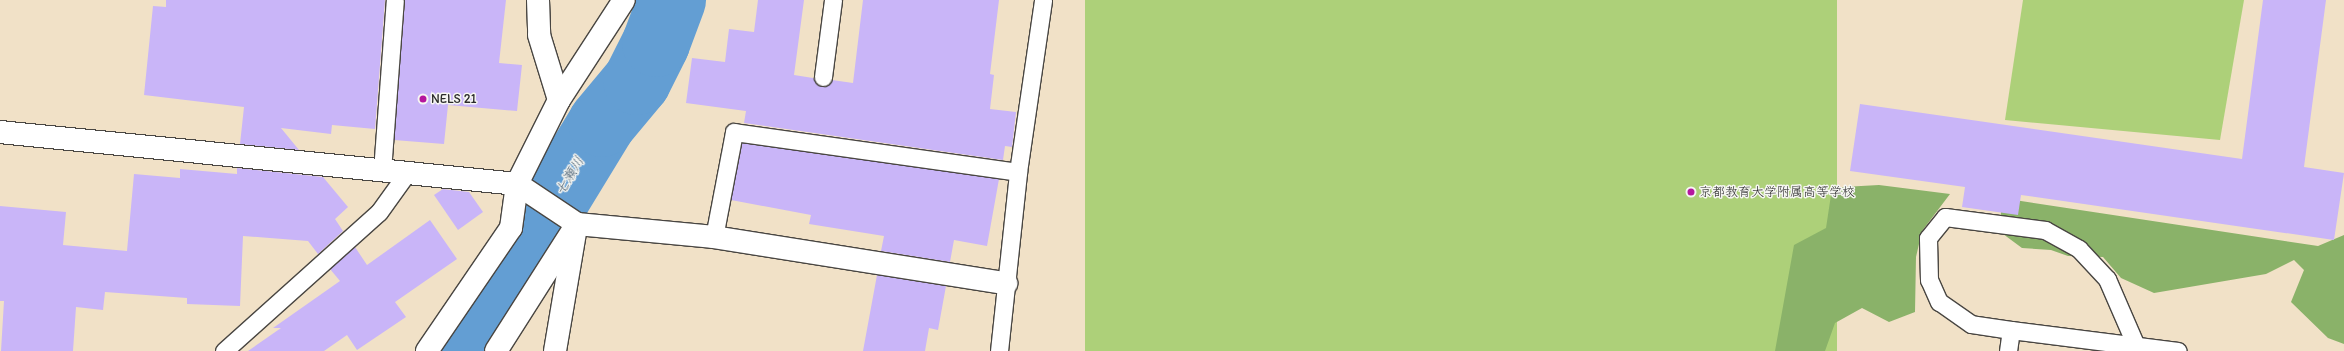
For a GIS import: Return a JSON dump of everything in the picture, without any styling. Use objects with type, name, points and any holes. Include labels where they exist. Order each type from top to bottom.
[{"type":"street","points":[[538,0],[539,35],[560,100]]},
{"type":"street","points":[[427,351],[511,228],[517,184],[560,100],[624,0]]},
{"type":"street","points":[[0,132],[517,184],[540,197],[572,220],[714,237],[1006,283]]},
{"type":"street","points":[[496,351],[572,220]]},
{"type":"street","points":[[555,351],[572,220]]},
{"type":"lane","points":[[382,171],[395,0]]},
{"type":"lane","points":[[823,77],[833,0]]},
{"type":"lane","points":[[999,351],[1018,172],[1043,0]]},
{"type":"lane","points":[[714,237],[734,132],[1018,172]]},
{"type":"lane","points":[[224,351],[379,212],[406,173]]},
{"type":"lane","points":[[2136,346],[2107,279],[2079,249],[2045,230],[1944,217],[1928,238],[1929,280],[1939,302],[1971,324],[2011,330],[2136,346],[2178,351]]},
{"type":"lane","points":[[2008,351],[2011,330]]},
{"type":"green space","points":[[1085,0],[1837,0],[1837,351],[1085,351]]},
{"type":"green space","points":[[2023,0],[2244,0],[2220,140],[2005,120]]},
{"type":"green space","points":[[1879,185],[1950,194],[1922,231],[1916,257],[1915,312],[1889,322],[1862,308],[1835,323],[1825,351],[1775,351],[1794,245],[1826,228],[1831,195],[1843,187]]},
{"type":"green space","points":[[2008,199],[2318,246],[2344,235],[2344,344],[2328,338],[2291,302],[2304,270],[2294,260],[2266,274],[2154,293],[2121,278],[2103,257],[2068,256],[2051,250],[2022,248],[1999,231],[2002,203]]},
{"type":"building","points":[[166,0],[385,0],[375,129],[332,125],[331,134],[281,128],[299,150],[240,144],[244,107],[144,95],[153,6],[166,7]]},
{"type":"building","points":[[405,0],[506,0],[499,63],[522,65],[517,111],[448,105],[444,144],[394,140]]},
{"type":"building","points":[[758,0],[804,0],[794,75],[813,78],[822,87],[832,80],[853,83],[863,0],[999,0],[990,74],[994,75],[990,109],[1016,112],[1012,147],[1005,146],[1003,160],[744,123],[746,111],[686,103],[692,58],[725,62],[729,29],[754,32]]},
{"type":"building","points":[[2263,0],[2326,0],[2304,167],[2344,173],[2334,240],[2021,195],[2018,215],[1962,207],[1965,187],[1850,171],[1860,104],[2242,159]]},
{"type":"building","points":[[742,143],[999,179],[987,246],[954,240],[950,262],[881,251],[884,236],[809,224],[811,215],[731,200]]},
{"type":"building","points":[[237,168],[323,177],[348,207],[335,219],[343,231],[318,254],[308,241],[243,236],[240,306],[187,304],[187,298],[105,292],[103,310],[76,307],[73,351],[1,351],[4,301],[0,301],[0,206],[66,212],[63,245],[127,251],[134,174],[180,178],[180,169],[237,174]]},
{"type":"building","points":[[443,189],[469,192],[483,212],[458,230],[434,195]]},
{"type":"building","points":[[430,220],[457,259],[395,302],[406,317],[357,350],[347,335],[324,351],[248,351],[281,328],[273,328],[340,281],[330,269],[355,247],[367,265]]},
{"type":"building","points":[[877,275],[946,286],[938,330],[929,328],[925,351],[863,351]]},
{"type":"waterway","name":"七瀬川","points":[[463,351],[602,123],[637,81],[656,43],[672,0]]},
{"type":"place","name":"NELS 21","points":[[423,99]]},
{"type":"place","name":"京都教育大学附属高等学校","points":[[1691,192]]}]
